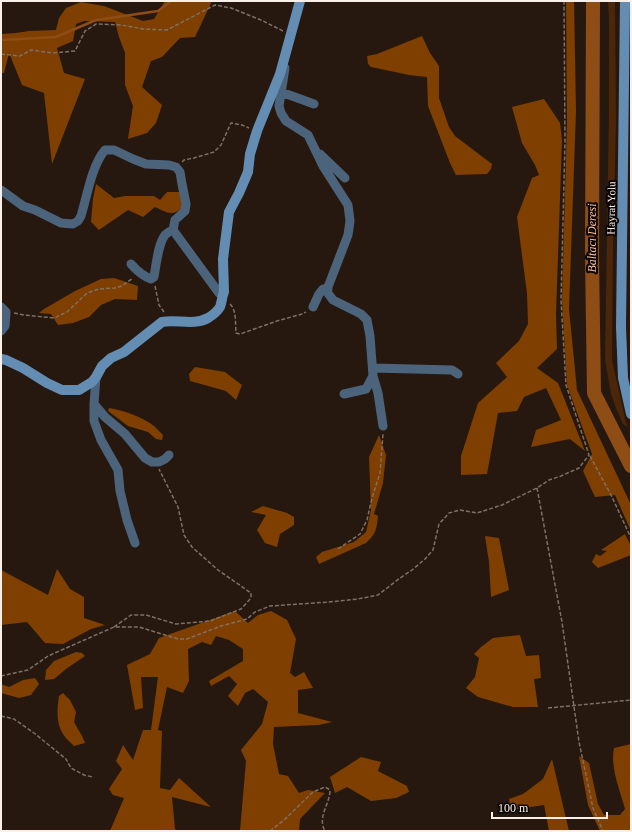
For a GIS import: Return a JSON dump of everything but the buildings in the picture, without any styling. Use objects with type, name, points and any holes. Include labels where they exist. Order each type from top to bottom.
[{"type":"street","points":[[1,359],[23,368],[47,383],[62,390],[79,390],[92,382],[102,366],[111,358],[124,352],[162,322],[196,322],[205,320],[216,312],[220,307],[224,292],[223,260],[229,212],[248,172],[250,154],[257,131],[280,74],[300,1]]},
{"type":"street","name":"Hayrat Yolu","points":[[625,1],[621,327],[623,378],[631,414]]},
{"type":"street","points":[[291,35],[279,106],[286,121],[308,135],[323,166],[348,205],[350,221],[348,235],[327,292],[333,300],[361,314],[367,320],[373,372],[383,426]]},
{"type":"street","points":[[281,92],[314,104]]},
{"type":"street","points":[[315,148],[345,178]]},
{"type":"street","points":[[1,190],[23,206],[35,210],[61,223],[73,224],[78,222],[81,216],[93,173],[100,155],[106,150],[114,150],[132,160],[146,164],[170,165],[176,167],[180,172],[186,204],[185,211],[175,220],[173,230],[222,296]]},
{"type":"street","points":[[132,264],[145,277],[151,279],[154,278],[162,240],[165,234],[173,230]]},
{"type":"street","points":[[313,307],[323,289],[328,289]]},
{"type":"street","points":[[1,331],[5,326],[3,309]]},
{"type":"street","points":[[373,372],[452,370],[458,374]]},
{"type":"street","points":[[344,394],[366,389],[373,372]]},
{"type":"street","points":[[96,377],[94,421],[101,440],[118,470],[120,491],[127,520],[136,543]]},
{"type":"street","points":[[94,404],[104,417],[126,434],[145,458],[152,462],[159,462],[169,455]]},
{"type":"path","points":[[564,1],[565,142],[560,300],[566,385],[589,455],[631,538]]},
{"type":"path","points":[[1,54],[20,56],[32,50],[53,53],[75,51],[85,31],[96,24],[167,30],[215,5],[231,8],[261,20],[291,35]]},
{"type":"path","points":[[176,167],[184,160],[214,152],[221,145],[231,123],[242,125],[257,131]]},
{"type":"path","points":[[3,309],[24,315],[54,318],[67,312],[87,293],[98,289],[122,286],[140,273]]},
{"type":"path","points":[[154,278],[159,305],[165,313]]},
{"type":"path","points":[[222,296],[232,305],[236,333],[240,334],[302,314],[313,307]]},
{"type":"path","points":[[338,549],[360,534],[367,520],[380,473],[383,426]]},
{"type":"path","points":[[114,627],[139,627],[178,639],[187,639],[221,626],[247,619],[255,612],[270,606],[329,602],[378,595],[412,570],[433,550],[439,524],[449,513],[460,510],[477,513],[502,505],[537,488],[549,480],[578,468],[589,455]]},
{"type":"path","points":[[1,676],[28,670],[48,656],[114,627],[131,615],[146,615],[176,624],[210,621],[241,608],[251,598],[250,593],[218,570],[192,547],[184,534],[178,507],[156,462]]},
{"type":"path","points":[[537,488],[562,622],[579,742],[593,808],[604,831]]},
{"type":"path","points":[[548,708],[631,700]]},
{"type":"path","points":[[1,716],[14,719],[66,759],[71,768],[84,775],[93,777]]},
{"type":"path","points":[[270,831],[284,820],[313,792],[325,787],[330,790],[330,796],[322,817],[324,831]]},
{"type":"shaded area","points":[[165,1],[212,1],[195,37],[180,38],[162,57],[151,61],[142,87],[162,105],[156,123],[147,133],[128,139],[133,106],[125,85],[125,53],[115,22],[84,21],[76,24],[73,41],[57,48],[64,73],[85,79],[52,164],[44,93],[22,85],[9,53],[4,73],[1,73],[1,34],[56,30],[59,18],[66,8],[81,2],[104,6],[143,21],[154,19]]},
{"type":"shaded area","points":[[566,1],[574,1],[576,111],[569,309],[577,390],[631,505],[631,531],[615,495],[595,497],[583,471],[592,454],[567,385],[562,300],[567,123]]},
{"type":"shaded area","points":[[608,1],[615,1],[616,122],[612,360],[628,427],[623,424],[611,394],[605,359],[609,109]]},
{"type":"shaded area","points":[[422,36],[430,53],[439,66],[439,98],[449,127],[455,136],[492,164],[491,169],[487,174],[456,175],[428,106],[427,77],[371,67],[368,64],[367,56],[377,54]]},
{"type":"shaded area","points":[[544,99],[560,123],[562,140],[556,314],[557,349],[537,368],[558,383],[585,451],[570,439],[531,447],[536,430],[561,420],[546,388],[524,397],[517,411],[498,413],[487,474],[461,475],[461,456],[478,403],[507,377],[496,363],[519,341],[528,324],[527,293],[517,217],[532,178],[539,175],[522,143],[512,107]]},
{"type":"shaded area","points":[[96,184],[114,198],[125,196],[154,196],[160,200],[167,192],[179,192],[183,201],[183,208],[179,211],[169,213],[155,207],[143,217],[128,210],[99,230],[91,222]]},
{"type":"shaded area","points":[[114,278],[138,286],[137,300],[115,299],[101,305],[89,317],[73,323],[58,325],[51,314],[39,313],[75,291],[101,279]]},
{"type":"shaded area","points":[[195,367],[225,372],[242,385],[236,400],[226,391],[190,381],[189,374]]},
{"type":"shaded area","points":[[109,408],[133,414],[154,426],[163,435],[162,440],[156,439],[148,432],[128,426],[108,411]]},
{"type":"shaded area","points":[[379,435],[386,455],[383,483],[374,514],[378,516],[375,531],[366,543],[319,564],[316,557],[322,552],[354,542],[366,532],[371,510],[369,457]]},
{"type":"shaded area","points":[[263,506],[287,513],[294,517],[294,525],[280,534],[277,547],[265,543],[257,530],[266,515],[251,512]]},
{"type":"shaded area","points":[[625,534],[631,546],[631,555],[598,568],[592,562],[596,554],[600,556],[607,551],[601,550]]},
{"type":"shaded area","points":[[485,536],[499,538],[509,590],[491,597],[489,562]]},
{"type":"shaded area","points":[[57,569],[70,589],[84,597],[84,618],[105,625],[91,629],[63,644],[45,643],[27,622],[1,625],[1,570],[48,595]]},
{"type":"shaded area","points":[[235,611],[248,623],[258,615],[271,611],[287,620],[296,639],[290,673],[295,677],[304,672],[313,688],[298,690],[298,713],[332,722],[319,725],[274,727],[273,744],[279,774],[288,776],[299,793],[308,790],[325,793],[300,819],[299,831],[240,831],[246,761],[241,750],[262,724],[268,702],[253,689],[245,693],[238,706],[228,696],[237,684],[229,676],[211,686],[209,681],[243,661],[243,649],[229,640],[216,636],[211,645],[202,642],[188,649],[189,681],[183,693],[167,687],[158,730],[162,731],[160,788],[170,790],[179,778],[211,807],[172,797],[175,829],[177,831],[110,831],[124,798],[113,795],[109,789],[122,769],[116,761],[123,745],[133,760],[143,730],[151,730],[158,677],[141,677],[143,708],[135,710],[127,665],[150,654],[159,638]]},
{"type":"shaded area","points":[[520,635],[526,656],[539,655],[541,678],[534,679],[538,707],[513,707],[478,697],[466,688],[475,677],[479,658],[474,654],[481,647],[493,638]]},
{"type":"shaded area","points":[[76,652],[82,653],[85,656],[54,679],[45,680],[46,670],[54,661]]},
{"type":"shaded area","points":[[35,678],[39,684],[31,695],[19,698],[1,693],[1,684],[9,687],[23,680]]},
{"type":"shaded area","points":[[63,693],[70,700],[76,712],[74,722],[85,743],[74,746],[61,730],[58,721],[58,706],[59,696]]},
{"type":"shaded area","points":[[631,744],[631,831],[600,831],[588,805],[579,756],[589,763],[598,804],[604,815],[620,815],[625,809],[614,771],[614,748]]},
{"type":"shaded area","points":[[361,757],[381,762],[378,771],[407,786],[409,792],[396,798],[371,801],[347,787],[335,793],[330,777]]},
{"type":"shaded area","points":[[552,759],[569,831],[549,831],[544,805],[511,810],[509,799],[523,794],[543,779]]},
{"type":"waterway","points":[[1,40],[56,37],[96,20],[158,11],[171,1]]},
{"type":"waterway","name":"Baltacı Deresi","points":[[593,1],[592,258],[594,393],[631,466]]}]
